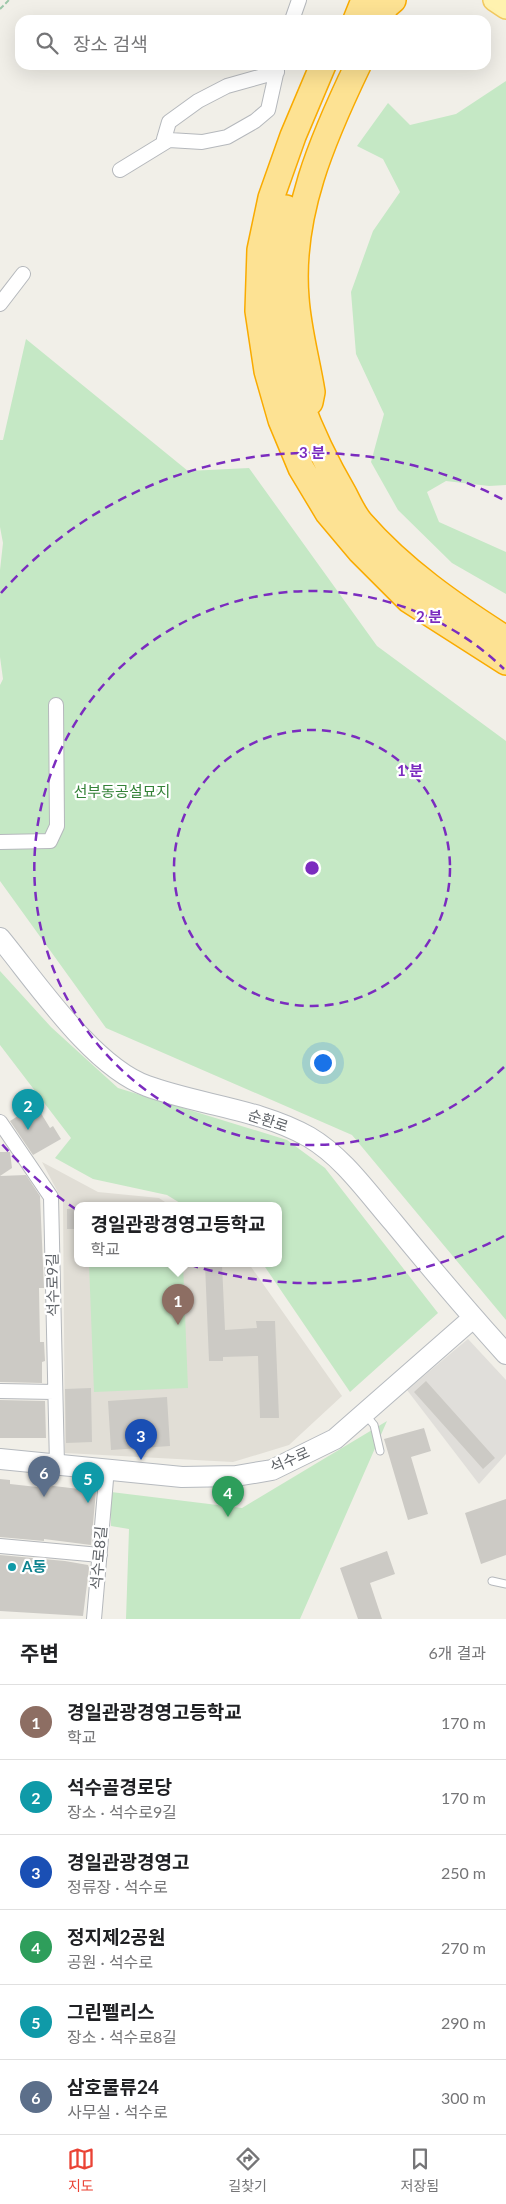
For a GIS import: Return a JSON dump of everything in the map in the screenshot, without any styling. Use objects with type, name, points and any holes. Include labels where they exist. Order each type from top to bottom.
[{"type":"highway","points":[[342,15],[348,0]]},
{"type":"highway","points":[[358,15],[364,0]]},
{"type":"highway","points":[[382,15],[386,6],[393,0]]},
{"type":"highway","points":[[332,70],[322,78],[293,136],[271,198],[260,250],[258,311],[267,371],[281,420],[301,468],[328,513],[360,551],[409,600],[506,662]]},
{"type":"highway","points":[[306,417],[312,392],[296,298],[297,253],[302,207],[312,169],[356,70]]},
{"type":"highway","points":[[322,78],[286,206],[278,253],[277,312],[288,362],[306,417],[325,462],[360,522],[407,569],[456,608],[506,639]]},
{"type":"main road","points":[[494,0],[506,8]]},
{"type":"main road","name":"순환로","points":[[0,938],[90,1046],[115,1069],[146,1086],[284,1125],[309,1137],[339,1159],[473,1318],[506,1354]]},
{"type":"main road","name":"석수로","points":[[0,1460],[107,1468],[182,1477],[236,1476],[272,1470],[335,1439],[473,1318]]},
{"type":"street","points":[[294,15],[299,0]]},
{"type":"street","points":[[164,139],[169,122],[198,100],[227,86],[271,70]]},
{"type":"street","points":[[120,170],[168,140],[202,142],[227,137],[255,121],[268,110],[277,70]]},
{"type":"street","points":[[0,304],[24,274]]},
{"type":"street","points":[[0,842],[50,841],[56,826],[56,706]]},
{"type":"street","name":"석수로9길","points":[[0,1122],[51,1196],[57,1464]]},
{"type":"street","points":[[0,1391],[54,1392]]},
{"type":"street","name":"석수로8길","points":[[94,1619],[107,1468]]},
{"type":"street","points":[[0,1546],[100,1554]]},
{"type":"lane","points":[[364,1414],[374,1425],[380,1451]]},
{"type":"lane","points":[[492,1581],[506,1584]]},
{"type":"path","points":[[0,8],[9,0]]},
{"type":"shaded area","points":[[42,1162],[98,1192],[159,1198],[165,1202],[74,1202],[74,1267],[251,1267],[342,1396],[289,1445],[233,1462],[65,1453],[63,1202]]},
{"type":"shaded area","points":[[468,1339],[506,1380],[506,1454],[479,1484],[407,1390]]},
{"type":"green space","points":[[506,81],[506,485],[489,486],[446,481],[427,492],[439,522],[506,552],[506,594],[452,563],[398,510],[371,462],[384,414],[356,354],[351,292],[373,231],[400,192],[383,159],[357,146],[388,103],[410,125],[456,114]]},
{"type":"green space","name":"선부동공설묘지","points":[[26,339],[188,471],[249,468],[377,646],[506,741],[506,1320],[352,1135],[106,1028],[0,881],[0,685],[3,679],[0,657],[0,570],[3,543],[0,527],[0,440],[3,440]]},
{"type":"green space","points":[[0,971],[51,1027],[118,1088],[287,1140],[325,1168],[438,1313],[350,1392],[265,1267],[282,1267],[282,1202],[178,1202],[167,1195],[93,1179],[55,1158],[71,1138],[0,1045]]},
{"type":"green space","points":[[89,1267],[183,1267],[188,1388],[94,1392]]},
{"type":"green space","points":[[387,1421],[300,1619],[126,1619],[129,1529],[111,1526],[111,1492],[242,1508]]},
{"type":"building","points":[[36,1105],[50,1128],[53,1126],[61,1139],[33,1155],[10,1121]]},
{"type":"building","points":[[0,1152],[10,1152],[12,1168],[0,1176]]},
{"type":"building","points":[[26,1175],[40,1196],[44,1288],[39,1288],[40,1342],[44,1342],[45,1361],[42,1362],[42,1383],[0,1382],[0,1176]]},
{"type":"building","points":[[74,1208],[74,1229],[67,1229],[67,1209]]},
{"type":"building","points":[[205,1267],[222,1267],[225,1330],[257,1328],[256,1321],[275,1321],[279,1418],[260,1418],[258,1356],[223,1357],[223,1361],[209,1361]]},
{"type":"building","points":[[426,1381],[495,1458],[483,1469],[414,1392]]},
{"type":"building","points":[[91,1388],[92,1442],[66,1443],[65,1389]]},
{"type":"building","points":[[167,1397],[170,1446],[111,1450],[108,1401]]},
{"type":"building","points":[[0,1400],[45,1401],[46,1438],[0,1438]]},
{"type":"building","points":[[424,1428],[431,1451],[411,1457],[428,1514],[408,1520],[384,1439]]},
{"type":"building","points":[[0,1479],[10,1480],[10,1484],[37,1487],[37,1484],[96,1491],[91,1545],[44,1539],[44,1541],[0,1537]]},
{"type":"building","points":[[506,1499],[506,1555],[481,1564],[465,1513]]},
{"type":"building","points":[[387,1551],[395,1574],[370,1583],[382,1619],[358,1619],[340,1568]]},
{"type":"building","points":[[0,1555],[88,1565],[83,1616],[0,1611]]},
{"type":"place","name":"석수골경로당","points":[[28,1130]]},
{"type":"place","name":"경일관광경영고등학교","points":[[178,1325]]},
{"type":"place","name":"경일관광경영고","points":[[141,1460]]},
{"type":"place","name":"삼호물류24","points":[[44,1497]]},
{"type":"place","name":"그린펠리스","points":[[88,1503]]},
{"type":"place","name":"정지제2공원","points":[[228,1517]]},
{"type":"place","name":"A동","points":[[12,1567]]}]
